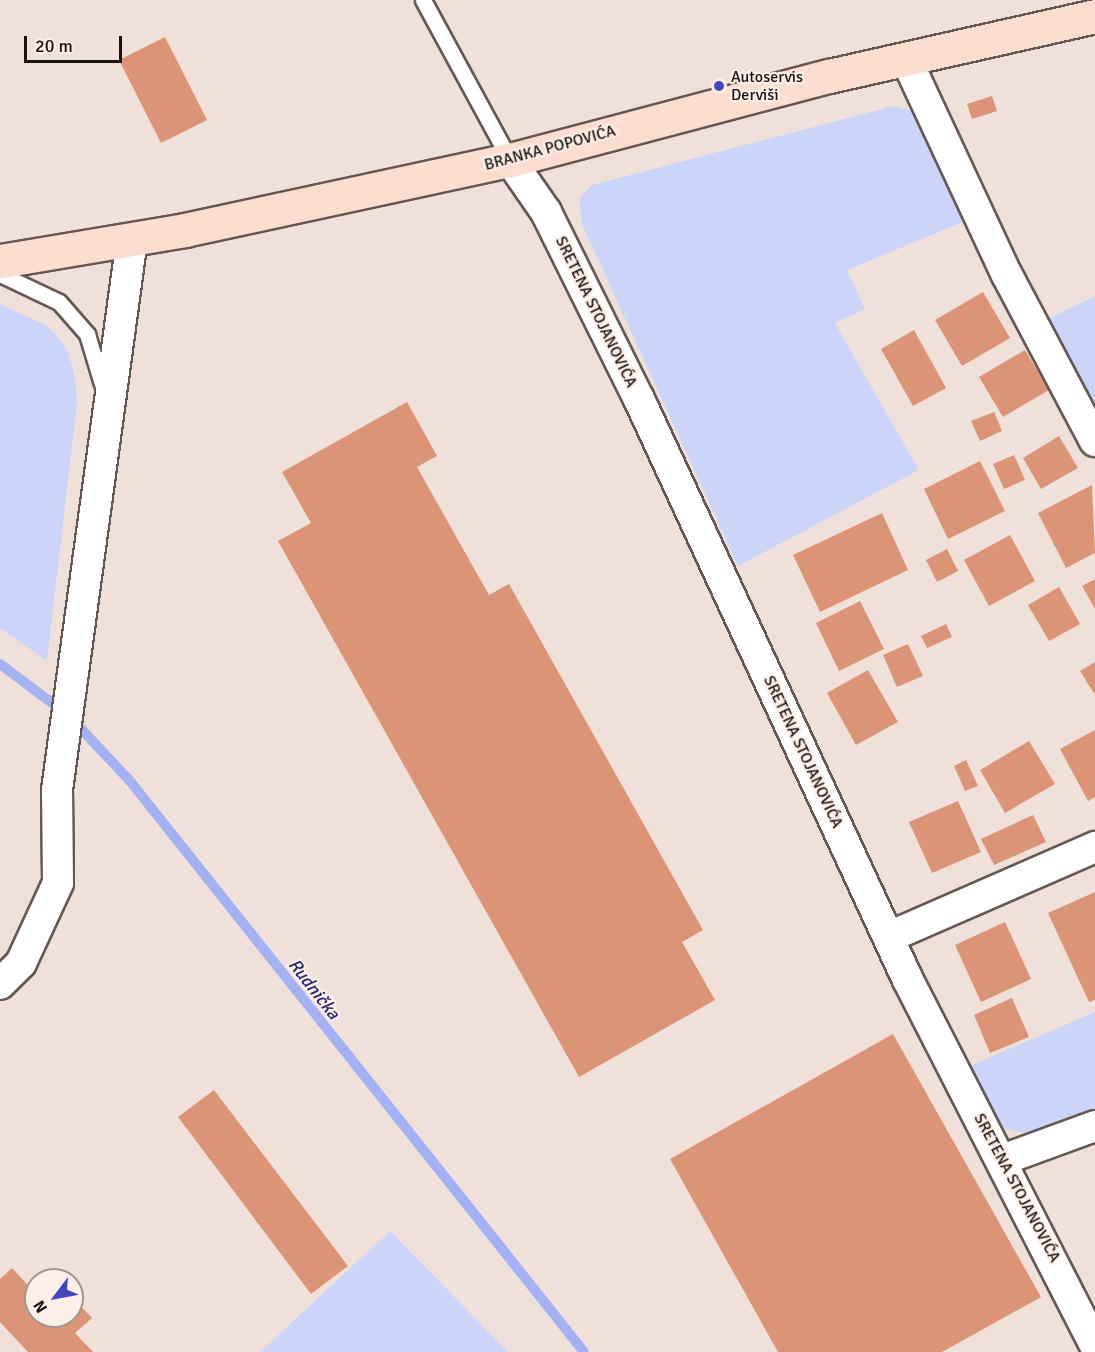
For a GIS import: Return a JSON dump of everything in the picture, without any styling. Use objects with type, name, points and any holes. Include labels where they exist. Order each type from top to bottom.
[{"type":"main road","name":"BRANKA POPOVIĆA","points":[[0,261],[132,239],[510,160],[1095,16]]},
{"type":"street","points":[[907,61],[1007,275],[1095,441]]},
{"type":"street","name":"SRETENA STOJANOVIĆA","points":[[510,160],[541,202],[639,399],[889,937],[1095,1345]]},
{"type":"street","points":[[0,984],[21,963],[58,883],[57,790],[105,423],[132,239]]},
{"type":"street","points":[[889,937],[1095,847]]},
{"type":"street","points":[[1002,1160],[1095,1126]]},
{"type":"lane","points":[[423,0],[510,160]]},
{"type":"lane","points":[[0,274],[29,283],[59,302],[87,334],[100,364],[105,423]]},
{"type":"shaded area","points":[[894,106],[914,111],[970,219],[847,270],[865,309],[835,323],[919,470],[738,566],[581,222],[580,198],[592,185]]},
{"type":"shaded area","points":[[1095,296],[1095,408],[1086,412],[1040,323]]},
{"type":"shaded area","points":[[0,304],[49,327],[67,349],[75,378],[77,403],[47,661],[0,628]]},
{"type":"shaded area","points":[[1095,1012],[1095,1113],[1032,1135],[1000,1127],[968,1067]]},
{"type":"shaded area","points":[[390,1231],[508,1352],[260,1352]]},
{"type":"building","points":[[165,37],[207,120],[161,143],[119,60]]},
{"type":"building","points":[[992,96],[997,111],[972,119],[967,104]]},
{"type":"building","points":[[983,292],[1010,338],[962,366],[935,320]]},
{"type":"building","points":[[914,330],[946,388],[913,406],[881,349]]},
{"type":"building","points":[[1025,350],[1049,390],[1003,417],[979,377]]},
{"type":"building","points":[[407,402],[437,456],[417,467],[489,595],[509,584],[703,930],[682,942],[715,1000],[579,1077],[278,541],[311,523],[282,472]]},
{"type":"building","points":[[994,412],[1002,431],[980,441],[971,421]]},
{"type":"building","points":[[1059,436],[1078,468],[1041,489],[1023,458]]},
{"type":"building","points":[[1014,455],[1025,480],[1004,489],[993,464]]},
{"type":"building","points":[[980,461],[1005,511],[948,539],[924,489]]},
{"type":"building","points":[[1092,485],[1095,553],[1066,568],[1038,513]]},
{"type":"building","points":[[882,513],[908,570],[820,612],[793,555]]},
{"type":"building","points":[[1010,535],[1035,581],[989,606],[964,560]]},
{"type":"building","points":[[947,549],[958,571],[937,582],[926,560]]},
{"type":"building","points":[[1095,579],[1095,609],[1082,586]]},
{"type":"building","points":[[1059,587],[1080,624],[1049,641],[1028,605]]},
{"type":"building","points":[[860,601],[884,649],[839,671],[816,623]]},
{"type":"building","points":[[946,624],[952,637],[927,648],[921,636]]},
{"type":"building","points":[[908,644],[923,676],[897,687],[883,655]]},
{"type":"building","points":[[1095,662],[1095,695],[1080,671]]},
{"type":"building","points":[[868,670],[898,722],[856,745],[827,693]]},
{"type":"building","points":[[1095,730],[1095,797],[1088,801],[1060,749]]},
{"type":"building","points":[[1029,741],[1055,784],[1005,813],[980,770]]},
{"type":"building","points":[[966,760],[978,786],[965,791],[954,766]]},
{"type":"building","points":[[958,801],[981,852],[932,873],[909,822]]},
{"type":"building","points":[[1033,815],[1046,842],[994,865],[981,839]]},
{"type":"building","points":[[1095,892],[1095,1000],[1089,1002],[1048,913]]},
{"type":"building","points":[[1005,922],[1031,979],[981,1002],[955,945]]},
{"type":"building","points":[[1012,998],[1029,1037],[990,1053],[974,1015]]},
{"type":"building","points":[[893,1034],[1041,1297],[942,1352],[778,1352],[670,1159]]},
{"type":"building","points":[[214,1090],[348,1266],[311,1294],[178,1117]]},
{"type":"building","points":[[12,1268],[24,1281],[24,1328],[81,1328],[75,1333],[93,1352],[28,1352],[0,1322],[0,1279]]},
{"type":"building","points":[[84,1310],[92,1318],[84,1325]]},
{"type":"waterway","name":"Rudnička","points":[[0,664],[68,715],[130,781],[584,1352]]},
{"type":"place","name":"Autoservis Derviši","points":[[719,86]]}]
